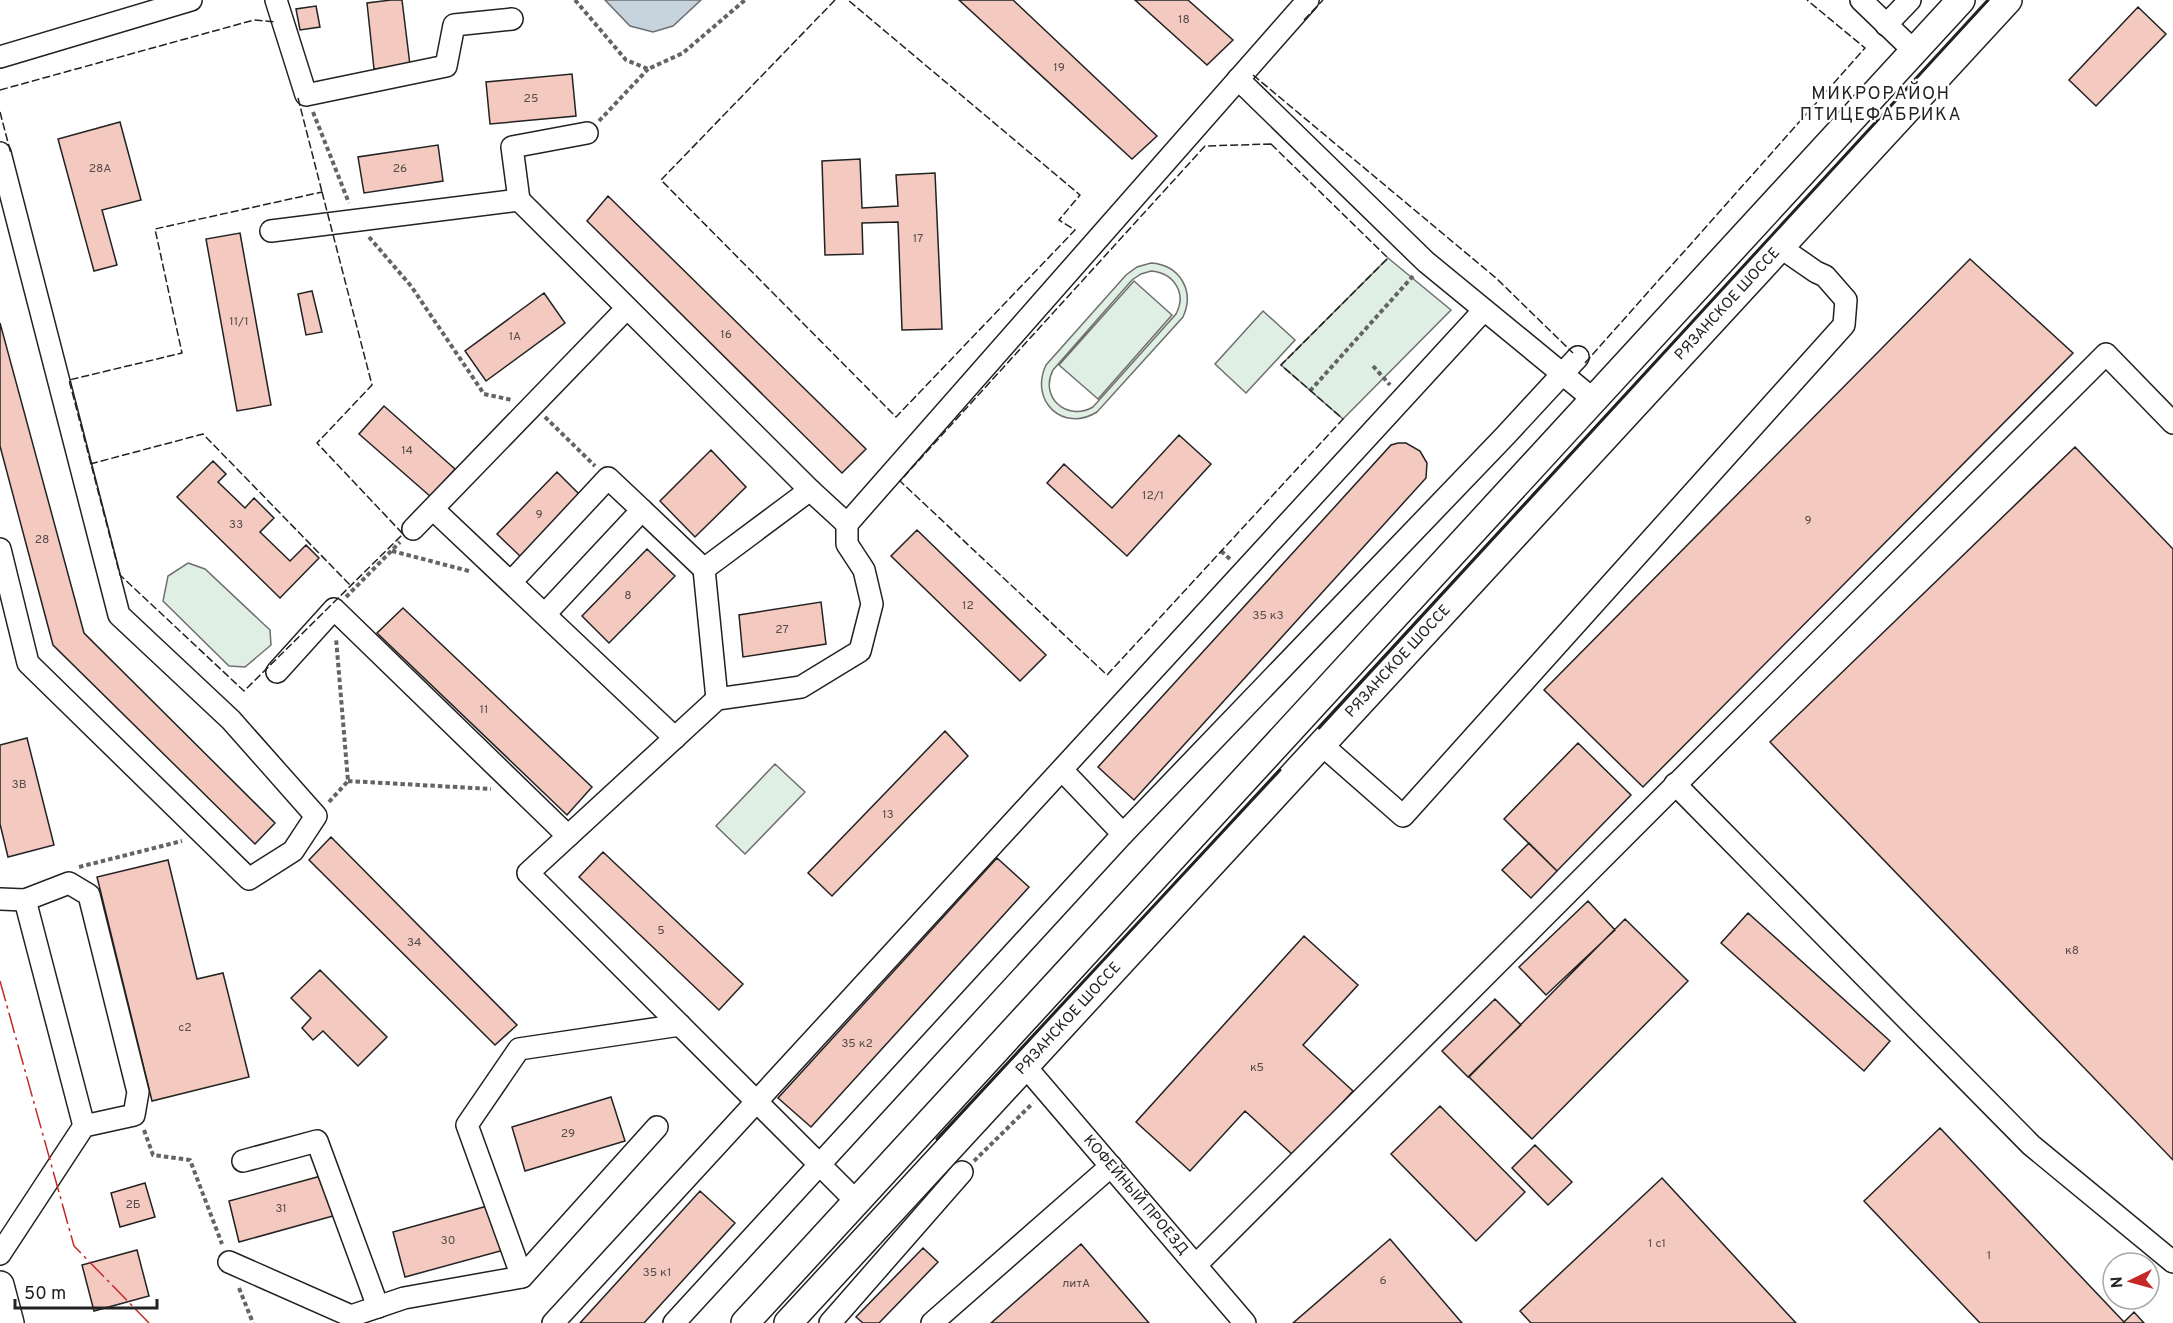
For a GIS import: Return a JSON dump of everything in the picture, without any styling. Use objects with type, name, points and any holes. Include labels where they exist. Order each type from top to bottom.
[{"type":"main road","points":[[745,1323],[1961,0]]},
{"type":"main road","name":"РЯЗАНСКОЕ ШОССЕ","points":[[788,1323],[2008,0]]},
{"type":"main road","points":[[0,1285],[10,1323]]},
{"type":"lane","points":[[0,57],[191,0]]},
{"type":"lane","points":[[276,0],[306,95],[446,66],[454,25],[512,19]]},
{"type":"lane","points":[[857,1202],[528,873],[717,699],[801,687],[860,651],[872,604],[864,570],[847,544],[847,524],[1308,0]]},
{"type":"lane","points":[[1861,0],[1914,51]]},
{"type":"lane","points":[[1886,25],[1910,0]]},
{"type":"lane","points":[[1238,79],[1426,262],[1593,399]]},
{"type":"lane","points":[[586,133],[512,147],[519,200],[810,490],[847,524]]},
{"type":"lane","points":[[0,153],[119,615],[231,720],[316,816],[293,851],[249,879],[28,663],[0,549]]},
{"type":"lane","points":[[271,231],[519,200]]},
{"type":"lane","points":[[1322,745],[1403,816],[1844,324],[1846,300],[1825,276],[1780,247]]},
{"type":"lane","points":[[413,529],[627,308]]},
{"type":"lane","points":[[553,1323],[1484,310]]},
{"type":"lane","points":[[1196,1264],[2106,354],[2173,423]]},
{"type":"lane","points":[[674,1323],[1123,834],[1578,357]]},
{"type":"lane","points":[[511,582],[608,478],[704,569],[717,699]]},
{"type":"lane","points":[[704,569],[810,490]]},
{"type":"lane","points":[[433,508],[675,738]]},
{"type":"lane","points":[[545,614],[642,510]]},
{"type":"lane","points":[[277,672],[334,609],[568,836]]},
{"type":"lane","points":[[1062,770],[1123,834]]},
{"type":"lane","points":[[1675,784],[2031,1145],[2173,1262]]},
{"type":"lane","points":[[0,899],[25,900],[69,883],[89,895],[138,1092],[134,1115],[84,1126],[0,1254]]},
{"type":"lane","points":[[25,900],[84,1126]]},
{"type":"lane","points":[[522,1277],[467,1125],[519,1049],[680,1024]]},
{"type":"lane","name":"КОФЕЙНЫЙ ПРОЕЗД","points":[[1025,1066],[1245,1323]]},
{"type":"lane","points":[[229,1262],[355,1320],[378,1307],[404,1298],[522,1277],[657,1127]]},
{"type":"lane","points":[[243,1161],[317,1141],[378,1307]]},
{"type":"lane","points":[[932,1323],[1111,1166]]},
{"type":"lane","points":[[830,1323],[962,1172]]},
{"type":"path","points":[[574,0],[626,60],[648,69]]},
{"type":"path","points":[[586,133],[648,69],[683,54],[745,0]]},
{"type":"path","points":[[306,95],[356,221],[411,286],[484,394],[533,405],[608,478]]},
{"type":"path","points":[[1310,391],[1426,262]]},
{"type":"path","points":[[316,816],[348,781],[334,609],[413,529]]},
{"type":"path","points":[[391,551],[478,573]]},
{"type":"path","points":[[348,781],[519,790]]},
{"type":"path","points":[[69,883],[79,865],[205,836]]},
{"type":"path","points":[[134,1115],[138,1110],[153,1155],[190,1160],[253,1323]]},
{"type":"green space","points":[[1388,258],[1451,310],[1343,419],[1281,365]]},
{"type":"green space","points":[[1151,263],[1161,265],[1177,274],[1186,289],[1187,298],[1183,317],[1097,412],[1072,419],[1061,416],[1052,410],[1042,390],[1042,378],[1046,365],[1126,275],[1137,267]],"holes":[[[1151,271],[1172,280],[1179,292],[1180,299],[1176,314],[1093,407],[1083,411],[1074,411],[1058,404],[1050,389],[1053,370],[1132,280]]]},
{"type":"green space","points":[[1134,281],[1172,315],[1098,399],[1059,365]]},
{"type":"green space","points":[[1263,311],[1295,340],[1246,393],[1215,364]]},
{"type":"green space","points":[[188,563],[205,569],[270,630],[271,645],[245,667],[229,666],[163,601],[168,576]]},
{"type":"green space","points":[[775,764],[805,792],[745,854],[716,826]]},
{"type":"shaded area","points":[[605,0],[701,0],[673,26],[653,32],[630,26]]},
{"type":"building","points":[[402,0],[410,65],[374,69],[367,3]]},
{"type":"building","points":[[959,0],[1013,0],[1157,136],[1132,159]]},
{"type":"building","points":[[1135,0],[1188,0],[1233,40],[1207,65]]},
{"type":"building","points":[[316,6],[320,27],[300,30],[296,9]]},
{"type":"building","points":[[2138,7],[2166,34],[2096,106],[2069,80]]},
{"type":"building","points":[[572,74],[576,116],[490,124],[486,82]]},
{"type":"building","points":[[120,122],[141,200],[102,210],[117,265],[94,271],[58,139]]},
{"type":"building","points":[[438,145],[443,181],[364,193],[358,157]]},
{"type":"building","points":[[860,159],[862,208],[898,206],[896,175],[935,173],[942,329],[902,330],[898,222],[862,223],[863,254],[825,255],[822,161]]},
{"type":"building","points":[[608,196],[866,449],[842,473],[587,221]]},
{"type":"building","points":[[240,233],[271,405],[237,411],[206,239]]},
{"type":"building","points":[[1970,259],[2073,353],[1643,787],[1544,690]]},
{"type":"building","points":[[312,291],[322,332],[306,335],[298,294]]},
{"type":"building","points":[[544,293],[565,323],[486,381],[465,351]]},
{"type":"building","points":[[0,323],[84,633],[275,823],[255,844],[53,645],[0,446]]},
{"type":"building","points":[[384,406],[455,469],[431,497],[359,434]]},
{"type":"building","points":[[1179,435],[1211,464],[1127,556],[1047,483],[1064,464],[1112,508]]},
{"type":"building","points":[[1406,443],[1420,451],[1427,463],[1426,478],[1134,800],[1098,767],[1391,445]]},
{"type":"building","points":[[2075,447],[2173,549],[2173,1160],[1770,742]]},
{"type":"building","points":[[711,450],[746,487],[695,537],[660,501]]},
{"type":"building","points":[[213,461],[226,474],[218,482],[245,508],[254,498],[274,518],[260,532],[290,561],[306,545],[319,558],[280,598],[177,497]]},
{"type":"building","points":[[557,472],[581,496],[522,558],[497,534]]},
{"type":"building","points":[[917,530],[1046,655],[1020,681],[891,556]]},
{"type":"building","points":[[647,549],[675,576],[609,643],[582,616]]},
{"type":"building","points":[[821,602],[826,644],[743,657],[739,615]]},
{"type":"building","points":[[403,608],[592,787],[567,815],[377,633]]},
{"type":"building","points":[[945,731],[968,756],[832,896],[808,873]]},
{"type":"building","points":[[27,738],[54,845],[8,857],[0,824],[0,745]]},
{"type":"building","points":[[1578,743],[1631,795],[1557,871],[1504,819]]},
{"type":"building","points":[[331,837],[517,1025],[495,1045],[309,860]]},
{"type":"building","points":[[1529,843],[1557,871],[1531,898],[1502,870]]},
{"type":"building","points":[[603,852],[743,984],[719,1010],[579,877]]},
{"type":"building","points":[[997,858],[1029,887],[811,1127],[778,1098]]},
{"type":"building","points":[[168,860],[197,979],[223,973],[249,1077],[152,1101],[97,877]]},
{"type":"building","points":[[1588,901],[1615,930],[1546,995],[1519,967]]},
{"type":"building","points":[[1748,913],[1890,1041],[1864,1071],[1721,943]]},
{"type":"building","points":[[1625,919],[1688,981],[1532,1139],[1469,1077]]},
{"type":"building","points":[[1304,936],[1358,985],[1303,1045],[1353,1091],[1294,1156],[1245,1111],[1190,1171],[1136,1122]]},
{"type":"building","points":[[320,970],[387,1037],[358,1066],[323,1031],[313,1040],[302,1028],[311,1018],[291,998]]},
{"type":"building","points":[[1495,999],[1521,1025],[1468,1077],[1442,1051]]},
{"type":"building","points":[[611,1097],[625,1141],[525,1171],[512,1127]]},
{"type":"building","points":[[1440,1106],[1525,1192],[1476,1241],[1391,1154]]},
{"type":"building","points":[[1940,1128],[2101,1298],[2101,1311],[2114,1311],[2124,1322],[2134,1312],[2144,1323],[1980,1323],[1864,1201]]},
{"type":"building","points":[[1535,1145],[1572,1182],[1548,1205],[1512,1168]]},
{"type":"building","points":[[321,1176],[333,1216],[239,1242],[229,1201]]},
{"type":"building","points":[[1662,1178],[1796,1323],[1531,1323],[1520,1311]]},
{"type":"building","points":[[145,1183],[155,1217],[120,1227],[111,1193]]},
{"type":"building","points":[[700,1191],[735,1223],[644,1323],[580,1323]]},
{"type":"building","points":[[491,1205],[504,1250],[405,1277],[393,1232]]},
{"type":"building","points":[[1390,1239],[1462,1323],[1293,1323]]},
{"type":"building","points":[[1081,1244],[1149,1323],[991,1323]]},
{"type":"building","points":[[923,1248],[938,1262],[879,1323],[863,1323],[856,1317]]},
{"type":"building","points":[[137,1250],[149,1296],[94,1311],[82,1265]]},
{"type":"fence","points":[[835,0],[661,180],[896,417],[1075,230],[1059,220],[1080,195],[848,0]]},
{"type":"fence","points":[[1304,20],[1323,0]]},
{"type":"fence","points":[[1585,363],[1865,48],[1807,0]]},
{"type":"fence","points":[[0,90],[254,20],[276,22]]},
{"type":"fence","points":[[1253,75],[1496,278],[1573,353]]},
{"type":"fence","points":[[298,98],[322,192],[320,192]]},
{"type":"fence","points":[[0,112],[11,154]]},
{"type":"fence","points":[[1271,144],[1388,258],[1281,365],[1343,419],[1107,675],[900,481],[1205,146],[1271,144]]},
{"type":"fence","points":[[322,192],[372,385],[317,443],[403,534],[244,691],[120,575],[69,380],[182,353],[155,229],[322,192]]},
{"type":"fence","points":[[90,464],[203,434],[351,586]]},
{"type":"wall","points":[[1319,728],[1988,0]]},
{"type":"wall","points":[[937,1139],[1280,770]]},
{"type":"power","points":[[0,981],[74,1246],[149,1323]]},
{"type":"district","name":"МИКРОРАЙОН ПТИЦЕФАБРИКА","points":[[1881,104]]}]
